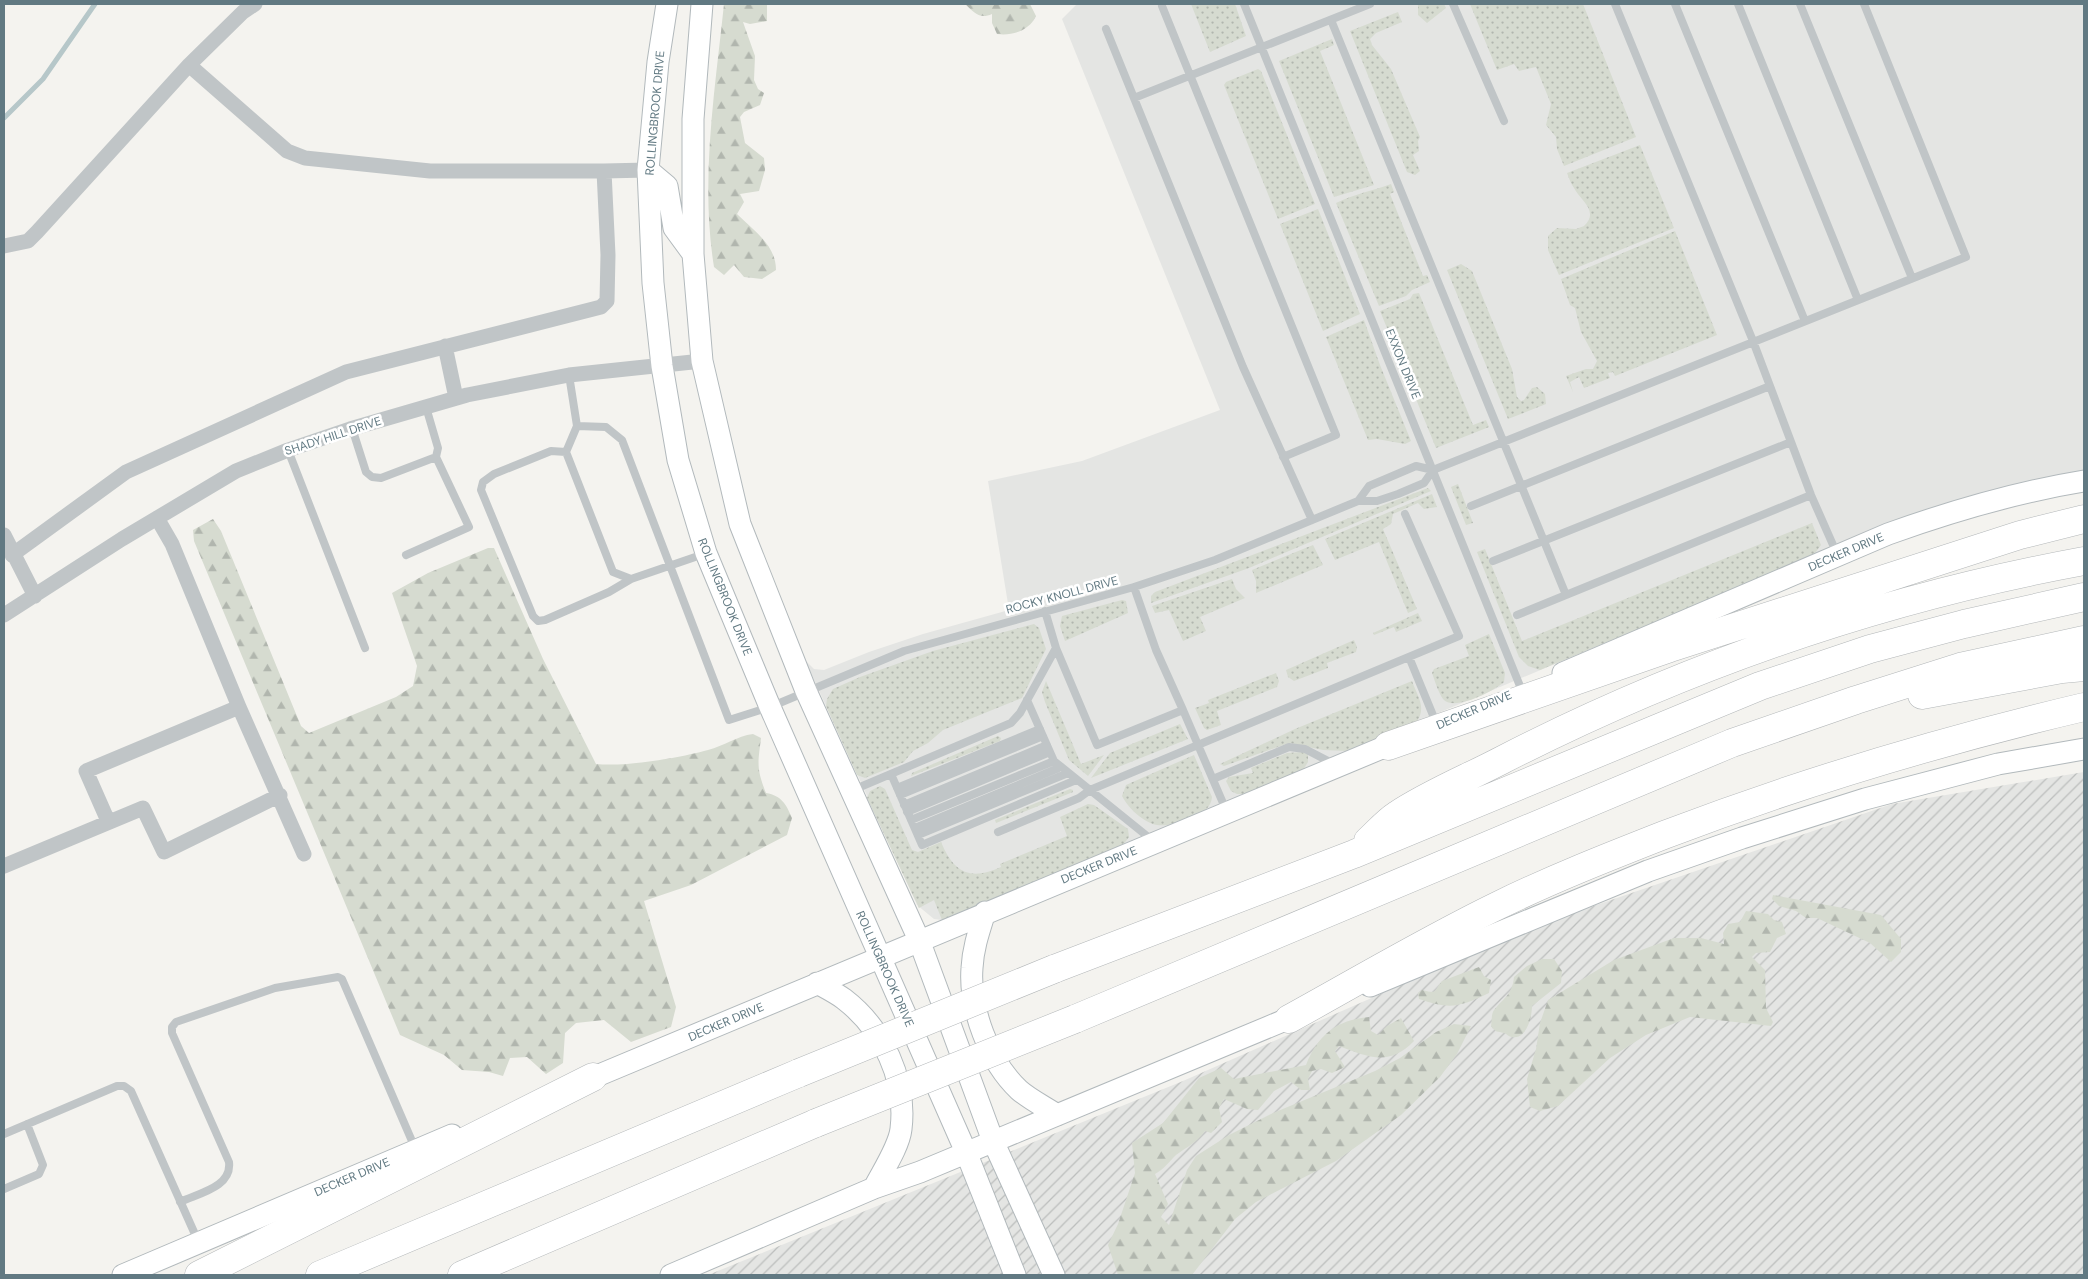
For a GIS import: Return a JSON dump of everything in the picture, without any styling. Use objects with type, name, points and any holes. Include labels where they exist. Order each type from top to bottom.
[{"type":"highway","points":[[1388,746],[1670,648],[2020,535],[2084,519]]},
{"type":"highway","points":[[1354,854],[1396,815],[1573,724],[1713,665],[1855,617],[2014,574],[2084,561]]},
{"type":"highway","points":[[320,1275],[799,1073],[1054,969],[1354,854],[1760,686],[1870,649],[1964,624],[2084,597]]},
{"type":"highway","points":[[462,1275],[816,1123],[1075,1019],[1732,743],[1856,700],[1960,667],[2084,640]]},
{"type":"highway","points":[[1732,743],[1895,700],[2062,669],[2084,667]]},
{"type":"highway","points":[[1289,1019],[1497,906],[1588,865],[1672,832],[1767,796],[1863,765],[2004,726],[2084,707]]},
{"type":"highway","points":[[199,1275],[593,1077]]},
{"type":"main road","name":"ROLLINGBROOK DRIVE","points":[[667,4],[658,62],[648,170],[653,283],[662,366],[678,460],[706,553],[770,707],[966,1152],[1016,1275]]},
{"type":"main road","points":[[702,4],[693,119],[693,254],[702,361],[740,524],[806,691],[853,790],[920,940],[993,1142],[1054,1275]]},
{"type":"main road","points":[[648,170],[667,186],[674,228],[693,254]]},
{"type":"main road","name":"DECKER DRIVE","points":[[123,1275],[985,912],[1437,726],[1838,555],[1940,515],[1997,500],[2084,481]]},
{"type":"main road","points":[[671,1275],[874,1188],[920,1172],[1648,871],[1742,838],[1865,799],[1998,764],[2084,749]]},
{"type":"main road","points":[[985,912],[975,944],[972,991],[987,1044],[1000,1067],[1019,1090],[1057,1115]]},
{"type":"main road","points":[[817,983],[843,999],[866,1019],[883,1044],[895,1071],[901,1101],[901,1131],[874,1188]]},
{"type":"street","points":[[4,246],[28,241],[189,65],[243,12],[255,4]]},
{"type":"street","points":[[189,65],[287,151],[306,158],[430,171],[648,170]]},
{"type":"street","points":[[12,555],[126,472],[350,370],[601,307],[607,301],[608,255],[604,171]]},
{"type":"street","points":[[445,346],[456,398]]},
{"type":"street","name":"SHADY HILL DRIVE","points":[[4,616],[157,518],[236,471],[288,450],[352,428],[456,398],[569,375],[702,361]]},
{"type":"street","points":[[157,518],[172,544],[239,707],[280,795],[304,854]]},
{"type":"street","points":[[4,535],[12,555],[35,596]]},
{"type":"street","points":[[108,821],[86,772],[239,707]]},
{"type":"street","points":[[4,866],[143,808],[164,852],[280,795]]},
{"type":"lane","name":"EXXON DRIVE","points":[[1244,4],[1522,690]]},
{"type":"lane","points":[[1134,98],[1370,4]]},
{"type":"lane","points":[[1453,4],[1504,121]]},
{"type":"lane","points":[[1615,4],[1753,341],[1811,495],[1838,555]]},
{"type":"lane","points":[[1675,4],[1805,321]]},
{"type":"lane","points":[[1738,4],[1858,300]]},
{"type":"lane","points":[[1800,4],[1912,278]]},
{"type":"lane","points":[[1433,470],[1966,257],[1864,4]]},
{"type":"lane","points":[[1162,6],[1336,435],[1284,457]]},
{"type":"lane","points":[[1331,20],[1566,595]]},
{"type":"lane","points":[[1106,29],[1243,367],[1312,520]]},
{"type":"lane","points":[[569,375],[577,426],[566,452],[613,572],[631,578]]},
{"type":"lane","points":[[1471,506],[1770,386]]},
{"type":"lane","points":[[406,555],[469,526],[436,456],[438,448],[426,407]]},
{"type":"lane","points":[[577,426],[606,427],[622,440],[670,566]]},
{"type":"lane","points":[[352,428],[366,472],[372,477],[381,478],[436,456]]},
{"type":"lane","points":[[1493,561],[1790,442]]},
{"type":"lane","points":[[288,450],[365,648]]},
{"type":"lane","points":[[566,452],[552,451],[494,474],[483,482],[481,490],[533,616],[538,620],[545,620],[609,592],[631,578],[706,553]]},
{"type":"lane","name":"ROCKY KNOLL DRIVE","points":[[670,566],[729,720],[770,707],[904,651],[1134,587],[1215,560],[1358,501],[1377,502],[1398,494],[1424,483],[1433,470],[1416,466],[1369,486],[1358,501]]},
{"type":"lane","points":[[1517,615],[1811,495]]},
{"type":"lane","points":[[998,832],[1079,798],[1090,790],[1458,636],[1405,514]]},
{"type":"lane","points":[[1134,587],[1156,650],[1227,812]]},
{"type":"lane","points":[[1045,611],[1056,648],[1097,745],[1183,710]]},
{"type":"lane","points":[[853,790],[1011,723],[1020,713],[1056,648]]},
{"type":"lane","points":[[1410,657],[1437,726]]},
{"type":"lane","points":[[1026,700],[1054,761],[1155,842]]},
{"type":"lane","points":[[899,792],[1041,733]]},
{"type":"lane","points":[[1213,778],[1289,747],[1306,749],[1337,767]]},
{"type":"lane","points":[[906,808],[1048,748]]},
{"type":"lane","points":[[914,828],[1054,761]]},
{"type":"lane","points":[[914,828],[1061,767]]},
{"type":"lane","points":[[914,828],[1068,773]]},
{"type":"lane","points":[[891,774],[922,845],[1076,780]]},
{"type":"lane","points":[[180,1202],[222,1183],[230,1170],[229,1162],[172,1033],[172,1027],[176,1022],[275,988],[338,977],[342,979],[416,1150]]},
{"type":"lane","points":[[4,1134],[117,1086],[124,1086],[131,1091],[198,1243]]},
{"type":"lane","points":[[4,1189],[39,1174],[44,1165],[27,1124]]},
{"type":"shaded area","points":[[1077,4],[2084,4],[2084,472],[1875,529],[966,912],[942,920],[934,919],[917,905],[805,660],[814,669],[824,670],[869,652],[923,634],[1009,610],[988,481],[1082,461],[1220,410],[1062,19]]},
{"type":"shaded area","points":[[2084,772],[2084,1275],[708,1275],[1183,1081],[1535,926],[1892,804]]},
{"type":"green space","points":[[724,4],[767,4],[767,21],[750,24],[743,22],[755,56],[754,80],[758,89],[764,93],[760,105],[744,112],[740,117],[745,143],[764,158],[765,170],[759,191],[740,194],[744,202],[737,214],[763,239],[772,253],[776,270],[762,279],[744,277],[734,265],[724,275],[714,267],[708,202],[710,136]]},
{"type":"green space","points":[[965,4],[1030,4],[1036,16],[1025,29],[1014,33],[997,34],[992,23],[992,14],[980,16]]},
{"type":"green space","points":[[1191,4],[1235,4],[1246,36],[1210,52]]},
{"type":"green space","points":[[1418,4],[1444,4],[1446,8],[1427,23],[1418,15]]},
{"type":"green space","points":[[1470,4],[1583,4],[1636,137],[1564,166],[1557,149],[1556,137],[1546,125],[1551,104],[1536,67],[1519,71],[1514,64],[1497,70]]},
{"type":"green space","points":[[1398,12],[1402,22],[1376,33],[1370,39],[1372,45],[1391,69],[1420,137],[1418,141],[1419,151],[1413,155],[1420,171],[1415,175],[1407,172],[1350,31]]},
{"type":"green space","points":[[1332,39],[1334,45],[1320,51],[1374,185],[1334,197],[1279,61]]},
{"type":"green space","points":[[1258,69],[1261,71],[1315,204],[1278,219],[1224,85],[1226,82]]},
{"type":"green space","points":[[1640,145],[1674,228],[1559,275],[1548,250],[1548,236],[1557,228],[1576,229],[1584,226],[1590,215],[1587,206],[1573,186],[1567,173]]},
{"type":"green space","points":[[1391,184],[1394,192],[1390,194],[1423,276],[1427,275],[1430,282],[1412,290],[1406,296],[1379,306],[1336,203]]},
{"type":"green space","points":[[1318,209],[1360,314],[1323,331],[1280,224]]},
{"type":"green space","points":[[1675,231],[1717,335],[1615,376],[1613,372],[1608,373],[1610,378],[1584,388],[1579,377],[1570,382],[1573,392],[1566,376],[1586,369],[1593,369],[1597,361],[1581,332],[1575,308],[1570,305],[1561,279]]},
{"type":"green space","points":[[1461,264],[1472,271],[1512,369],[1517,397],[1521,401],[1524,400],[1532,388],[1537,387],[1545,394],[1546,404],[1508,419],[1447,270]]},
{"type":"green space","points":[[1419,293],[1473,425],[1486,420],[1489,427],[1436,448],[1380,311],[1410,299],[1413,294]]},
{"type":"green space","points":[[1364,320],[1411,441],[1405,444],[1377,439],[1368,440],[1326,337]]},
{"type":"green space","points":[[1458,484],[1473,523],[1466,525],[1451,487]]},
{"type":"green space","points":[[1428,488],[1431,491],[1249,568],[1151,603],[1151,596],[1155,592]]},
{"type":"green space","points":[[1432,494],[1437,507],[1424,509],[1418,503],[1393,514],[1391,524],[1383,529],[1417,609],[1408,613],[1379,542],[1335,560],[1325,539]]},
{"type":"green space","points":[[213,519],[221,531],[301,726],[309,733],[396,697],[413,686],[417,666],[392,593],[428,573],[488,548],[494,548],[543,659],[596,764],[637,763],[668,759],[708,750],[747,735],[753,734],[761,738],[759,771],[766,793],[780,799],[790,813],[792,818],[787,835],[691,885],[644,901],[676,1007],[671,1027],[631,1042],[604,1020],[576,1023],[565,1033],[563,1063],[546,1074],[527,1057],[510,1058],[503,1076],[489,1072],[462,1070],[444,1055],[400,1035],[194,541],[193,530]]},
{"type":"green space","points":[[1812,523],[1821,545],[1813,556],[1540,670],[1528,666],[1519,657],[1477,552],[1485,549],[1522,641]]},
{"type":"green space","points":[[1313,545],[1323,565],[1256,593],[1256,581],[1252,570]]},
{"type":"green space","points":[[1232,579],[1236,589],[1245,598],[1200,617],[1206,631],[1183,641],[1169,610],[1155,613],[1152,606]]},
{"type":"green space","points":[[1122,600],[1126,601],[1128,613],[1065,641],[1060,626],[1062,616]]},
{"type":"green space","points":[[1418,613],[1422,621],[1396,632],[1394,627],[1374,635],[1373,633]]},
{"type":"green space","points":[[1034,624],[1039,628],[1046,649],[1022,698],[943,730],[928,743],[913,751],[904,762],[865,778],[857,775],[826,706],[827,699],[833,689],[860,677],[933,651]]},
{"type":"green space","points":[[1489,634],[1505,673],[1504,682],[1483,695],[1464,702],[1448,702],[1443,699],[1432,673],[1434,669],[1469,656],[1465,645]]},
{"type":"green space","points":[[1354,640],[1357,647],[1356,652],[1327,663],[1328,668],[1294,681],[1288,677],[1286,670]]},
{"type":"green space","points":[[1276,673],[1279,681],[1277,687],[1217,711],[1221,725],[1207,730],[1204,728],[1195,708],[1209,703],[1208,700]]},
{"type":"green space","points":[[1046,681],[1081,764],[1104,755],[1088,776],[1069,760],[1042,692]]},
{"type":"green space","points":[[1412,681],[1421,707],[1416,723],[1347,751],[1323,750],[1289,743],[1224,766],[1220,764],[1295,729]]},
{"type":"green space","points":[[1180,724],[1188,739],[1091,778],[1110,753]]},
{"type":"green space","points":[[998,736],[1001,738],[1000,741],[911,776],[912,773]]},
{"type":"green space","points":[[1302,752],[1308,754],[1308,762],[1303,770],[1245,794],[1237,794],[1231,791],[1226,781],[1229,777],[1253,773],[1251,768],[1287,753]]},
{"type":"green space","points":[[1194,755],[1212,797],[1210,804],[1199,815],[1182,822],[1157,825],[1142,818],[1125,801],[1122,796],[1126,785]]},
{"type":"green space","points":[[880,786],[885,789],[912,850],[918,852],[941,842],[946,853],[958,867],[972,873],[990,871],[1001,867],[1000,864],[1067,836],[1060,817],[1088,804],[1094,805],[1128,829],[1129,837],[1123,845],[966,912],[942,920],[934,900],[919,908],[867,798],[870,791]]},
{"type":"green space","points":[[1070,789],[1073,792],[996,823],[995,820]]},
{"type":"green space","points":[[1773,895],[1881,915],[1901,939],[1901,952],[1891,962],[1870,943],[1817,918],[1806,918],[1796,911],[1779,906],[1772,899]]},
{"type":"green space","points":[[1746,911],[1768,914],[1774,920],[1782,922],[1786,934],[1777,938],[1770,952],[1756,953],[1752,957],[1765,970],[1766,1008],[1773,1022],[1771,1026],[1690,1017],[1646,1035],[1610,1058],[1558,1106],[1540,1111],[1530,1107],[1527,1079],[1536,1049],[1540,1023],[1548,1000],[1614,960],[1674,938],[1701,938],[1724,944],[1723,933],[1728,924],[1740,922]]},
{"type":"green space","points":[[1542,959],[1554,959],[1562,971],[1561,983],[1532,1006],[1530,1021],[1521,1035],[1511,1037],[1495,1031],[1491,1026],[1492,1013],[1507,996],[1514,977],[1527,966]]},
{"type":"green space","points":[[1479,967],[1484,976],[1491,980],[1489,993],[1462,1004],[1447,1006],[1419,999],[1418,993],[1422,990],[1433,992],[1442,981]]},
{"type":"green space","points":[[1369,1017],[1371,1031],[1378,1035],[1387,1026],[1401,1018],[1414,1041],[1405,1049],[1387,1057],[1359,1054],[1339,1046],[1335,1051],[1345,1067],[1332,1073],[1321,1069],[1312,1071],[1308,1079],[1310,1090],[1301,1090],[1291,1082],[1274,1091],[1258,1110],[1247,1109],[1224,1099],[1219,1108],[1222,1122],[1211,1133],[1205,1131],[1195,1142],[1176,1155],[1164,1168],[1155,1174],[1168,1204],[1161,1217],[1169,1225],[1187,1170],[1196,1156],[1229,1135],[1273,1113],[1375,1071],[1400,1058],[1436,1032],[1454,1024],[1471,1026],[1457,1054],[1440,1077],[1401,1115],[1336,1161],[1256,1202],[1235,1219],[1192,1275],[1118,1275],[1108,1245],[1118,1224],[1135,1173],[1132,1143],[1163,1123],[1199,1078],[1221,1068],[1234,1079],[1306,1065],[1316,1045],[1330,1031],[1347,1022]]},
{"type":"waterway","points":[[4,118],[43,79],[95,4]]}]
